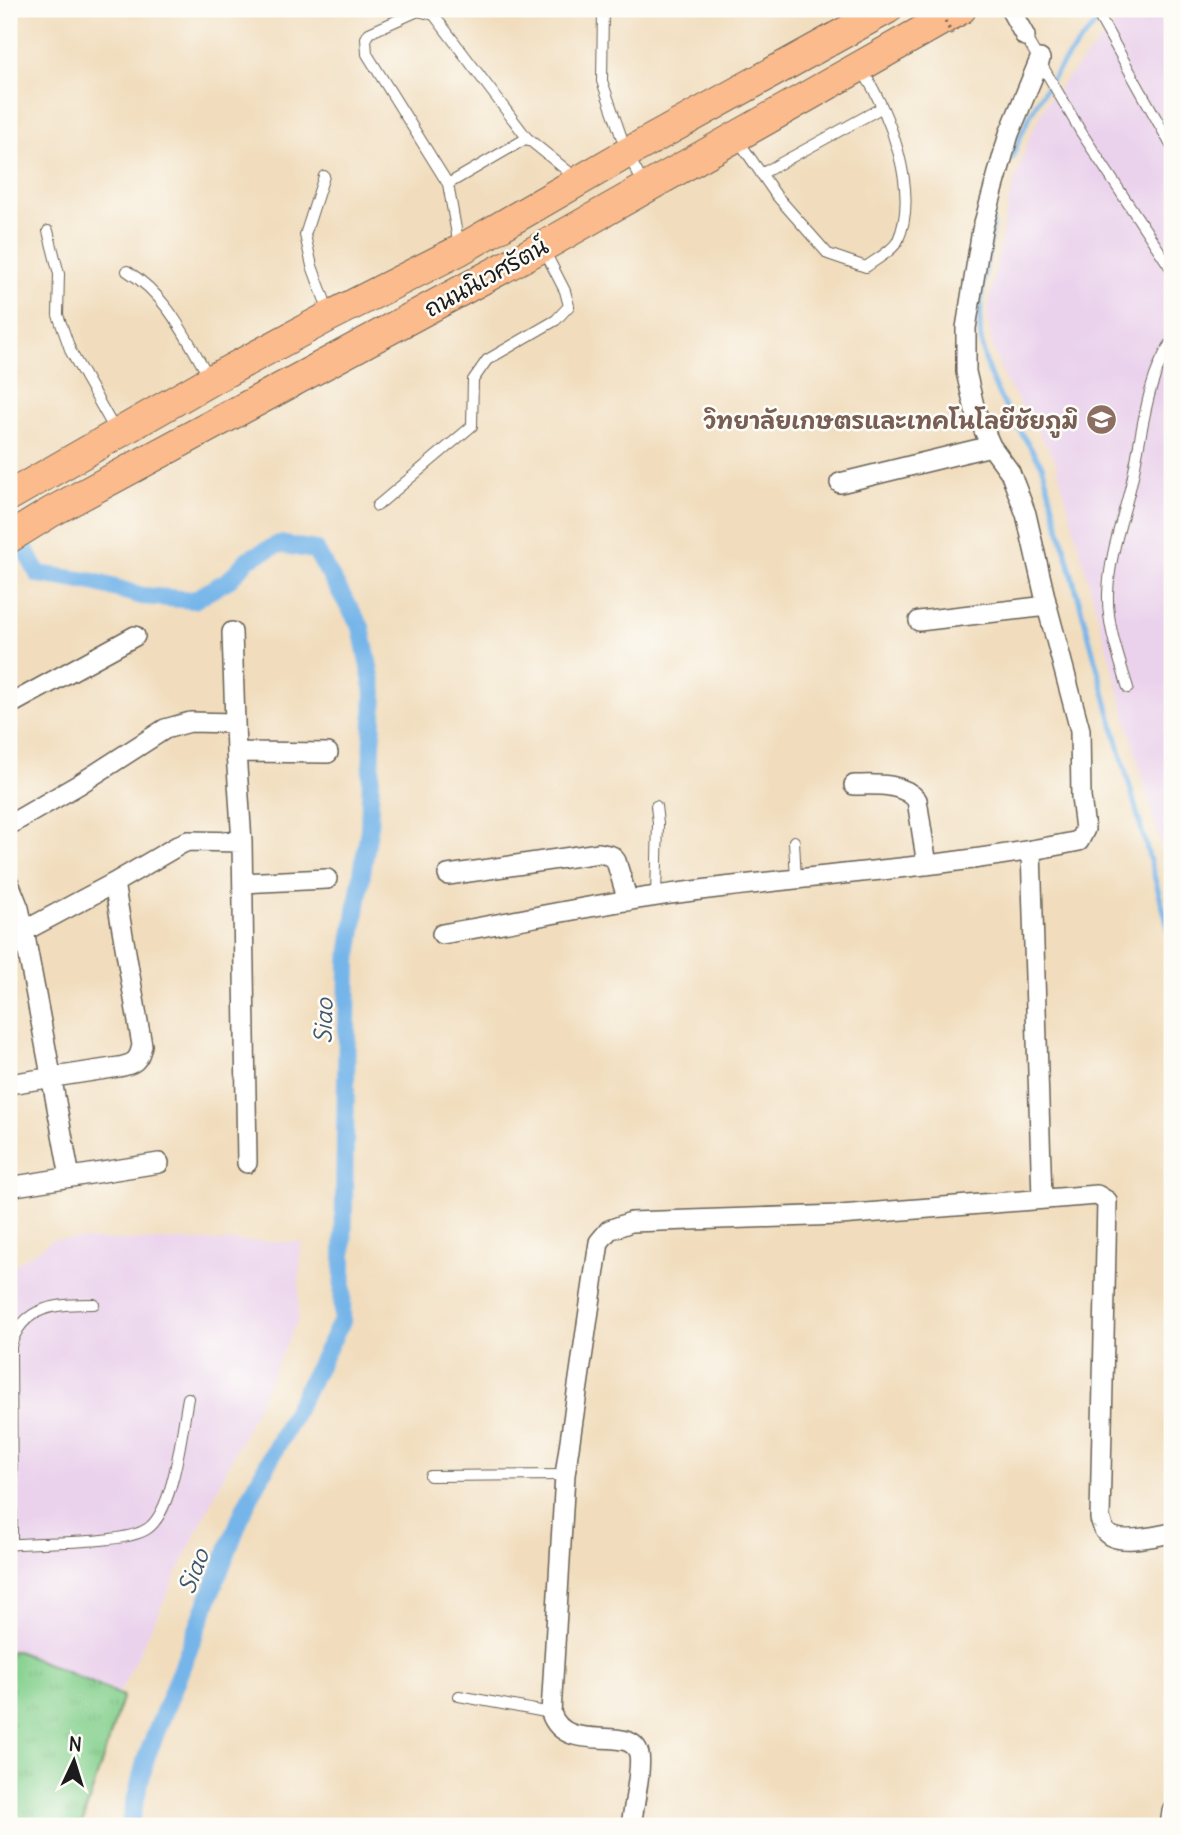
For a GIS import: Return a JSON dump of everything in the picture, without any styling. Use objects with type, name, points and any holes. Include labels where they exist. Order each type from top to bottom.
[{"type":"main road","name":"ถนนนิเวศรัตน์","points":[[19,490],[211,380],[460,250],[874,12]]},
{"type":"main road","name":"ถนนนิเวศรัตน์","points":[[9,538],[51,512],[542,247],[860,66],[956,21]]},
{"type":"street","points":[[1010,9],[1025,36]]},
{"type":"street","points":[[442,934],[656,896],[927,865],[1031,851],[1079,841],[1085,829],[1080,730],[1026,514],[1010,472],[991,446],[975,410],[966,372],[966,328],[982,230],[1009,134],[1040,60]]},
{"type":"street","points":[[841,483],[991,446]]},
{"type":"street","points":[[919,621],[1047,606]]},
{"type":"street","points":[[232,632],[242,842],[247,1163]]},
{"type":"street","points":[[9,705],[135,636]]},
{"type":"street","points":[[9,824],[78,785],[165,729],[190,722],[235,723]]},
{"type":"street","points":[[236,752],[328,753]]},
{"type":"street","points":[[855,785],[899,788],[911,792],[917,800],[927,865]]},
{"type":"street","points":[[17,935],[188,841],[242,842]]},
{"type":"street","points":[[1031,851],[1042,1198]]},
{"type":"street","points":[[448,875],[599,853],[612,856],[616,861],[628,901]]},
{"type":"street","points":[[243,883],[327,879]]},
{"type":"street","points":[[9,883],[19,908],[17,935],[69,1177]]},
{"type":"street","points":[[9,1084],[119,1068],[134,1064],[139,1057],[142,1045],[114,883]]},
{"type":"street","points":[[9,1186],[159,1163]]},
{"type":"street","points":[[631,1826],[639,1761],[635,1747],[629,1742],[618,1740],[568,1735],[560,1730],[551,1713],[565,1475],[599,1242],[609,1230],[631,1222],[839,1215],[1097,1195],[1107,1201],[1101,1518],[1104,1530],[1111,1537],[1126,1540],[1172,1533]]},
{"type":"street","points":[[1170,1826],[1172,1811]]},
{"type":"lane","points":[[603,9],[602,81],[627,153],[645,187]]},
{"type":"lane","points":[[1095,9],[1172,147]]},
{"type":"lane","points":[[460,250],[448,184],[367,54],[366,38],[369,33],[418,11],[433,15],[527,138],[580,181]]},
{"type":"lane","points":[[1025,36],[1081,132],[1172,270]]},
{"type":"lane","points":[[736,136],[776,195],[828,254],[866,268],[898,242],[906,207],[900,155],[872,85],[860,66]]},
{"type":"lane","points":[[761,174],[881,108]]},
{"type":"lane","points":[[448,184],[527,138]]},
{"type":"lane","points":[[324,176],[305,235],[312,265],[330,316]]},
{"type":"lane","points":[[48,231],[59,274],[58,315],[71,352],[117,433]]},
{"type":"lane","points":[[377,506],[472,426],[473,380],[487,360],[556,320],[569,306],[565,291],[542,247]]},
{"type":"lane","points":[[127,271],[144,281],[162,298],[211,380]]},
{"type":"lane","points":[[1128,688],[1114,641],[1108,596],[1111,560],[1130,489],[1151,389],[1161,358],[1172,341]]},
{"type":"lane","points":[[656,806],[656,896]]},
{"type":"lane","points":[[794,841],[796,880]]},
{"type":"lane","points":[[94,1304],[64,1304],[44,1308],[29,1317],[16,1330],[11,1346],[10,1545],[119,1538],[147,1530],[160,1516],[173,1480],[188,1398]]},
{"type":"lane","points":[[430,1476],[565,1475]]},
{"type":"lane","points":[[459,1696],[551,1713]]},
{"type":"path","points":[[938,9],[956,21]]},
{"type":"shaded area","name":"วิทยาลัยเกษตรและเทคโนโลยีชัยภูมิ","points":[[1132,9],[1172,9],[1172,885],[1055,459],[1005,380],[993,348],[987,315],[1008,204],[1029,137],[1049,99]]},
{"type":"shaded area","points":[[54,1239],[301,1242],[298,1320],[119,1695],[17,1651],[9,1651],[9,1269]]},
{"type":"green space","points":[[9,1651],[17,1651],[123,1696],[81,1826],[9,1826]]},
{"type":"waterway","points":[[1012,159],[1029,117],[1052,78],[1080,42],[1111,9]]},
{"type":"waterway","points":[[993,222],[980,319],[985,359],[999,396],[1042,465],[1172,941]]},
{"type":"waterway","name":"Siao","points":[[9,518],[38,574],[94,582],[142,596],[194,600],[230,579],[248,559],[279,544],[315,550],[361,627],[374,692],[369,829],[348,962],[342,1321],[244,1509],[146,1758],[129,1826]]},
{"type":"place","name":"วิทยาลัยเกษตรและเทคโนโลยีชัยภูมิ","points":[[1101,420]]}]
